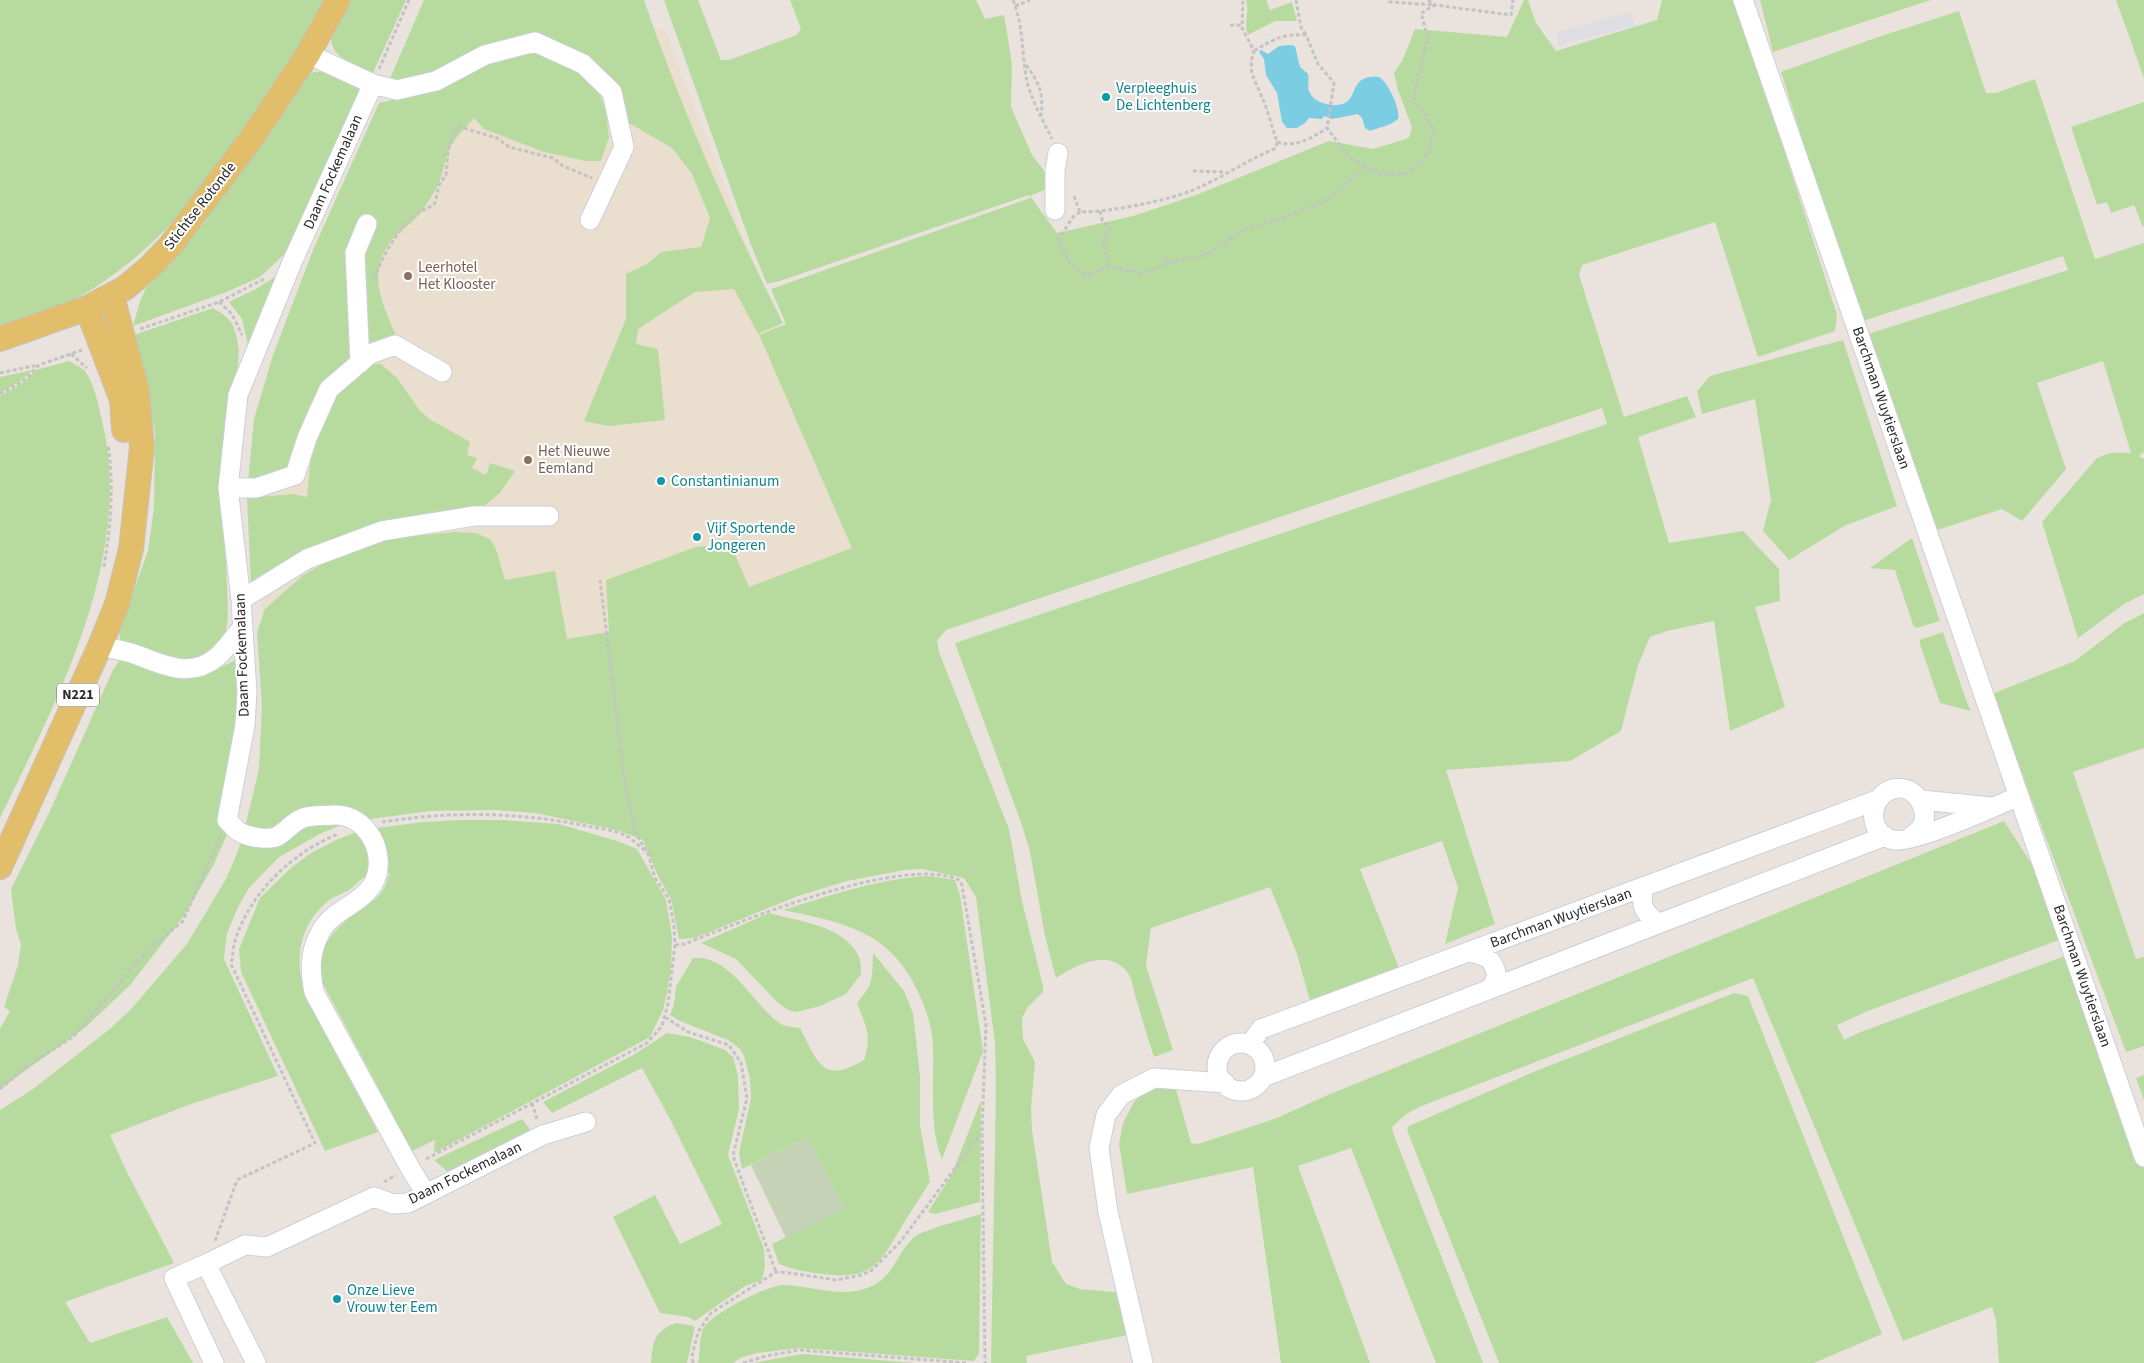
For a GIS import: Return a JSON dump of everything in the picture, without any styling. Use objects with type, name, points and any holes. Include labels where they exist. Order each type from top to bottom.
[{"type":"main road","name":"Stichtse Rotonde","points":[[0,339],[87,308],[112,296],[150,268],[170,246],[249,142],[308,54],[338,0]]},
{"type":"main road","name":"N221","points":[[0,867],[100,646],[124,579],[131,549],[142,447],[137,391],[124,335],[112,296]]},
{"type":"main road","name":"N221","points":[[87,308],[122,400],[127,467],[135,517]]},
{"type":"street","name":"Barchman Wuytierslaan","points":[[1744,0],[2144,1157]]},
{"type":"street","points":[[308,54],[373,84],[397,90],[436,81],[485,54],[535,42],[583,64],[612,92],[624,147],[590,220]]},
{"type":"street","name":"Daam Fockemalaan","points":[[227,820],[245,725],[247,692],[241,600],[228,488],[238,395],[293,260],[373,84]]},
{"type":"street","points":[[1055,210],[1055,171],[1058,153]]},
{"type":"street","points":[[360,363],[355,253],[367,224]]},
{"type":"street","points":[[228,488],[256,488],[295,475],[310,431],[329,389],[370,354],[395,344],[442,372]]},
{"type":"street","points":[[241,600],[307,559],[382,531],[474,516],[549,516]]},
{"type":"street","points":[[100,646],[133,654],[158,665],[185,669],[201,667],[217,656],[242,628]]},
{"type":"street","name":"Barchman Wuytierslaan","points":[[1250,1044],[1261,1029],[1877,800],[1881,794],[1895,788],[1910,790],[1921,800],[1993,808]]},
{"type":"street","points":[[1877,800],[1873,806],[1873,821],[1881,834],[1894,840],[1909,838],[1973,816],[2019,796]]},
{"type":"street","points":[[1909,838],[1920,829],[1925,814],[1921,800]]},
{"type":"street","points":[[227,820],[238,831],[254,837],[276,837],[303,818],[344,815],[362,825],[378,848],[378,864],[372,884],[355,902],[338,913],[320,931],[312,952],[310,971],[314,992],[426,1194]]},
{"type":"street","points":[[1263,1077],[1886,836]]},
{"type":"street","points":[[1644,887],[1641,901],[1646,915],[1658,923]]},
{"type":"street","points":[[1469,952],[1485,955],[1495,964],[1497,977],[1491,988]]},
{"type":"street","points":[[1236,1043],[1250,1044],[1258,1049],[1264,1057],[1266,1067],[1263,1077],[1254,1087],[1241,1091],[1228,1087],[1219,1076],[1217,1062],[1224,1050],[1236,1043]]},
{"type":"street","points":[[1143,1363],[1108,1212],[1100,1148],[1106,1115],[1121,1095],[1154,1078],[1224,1083]]},
{"type":"street","name":"Daam Fockemalaan","points":[[374,1198],[393,1204],[408,1203],[543,1135],[586,1122]]},
{"type":"street","points":[[214,1363],[174,1278],[245,1245],[268,1247],[374,1198]]},
{"type":"street","points":[[206,1264],[256,1363]]},
{"type":"path","points":[[373,84],[409,0]]},
{"type":"path","points":[[1013,0],[1026,64],[1026,78],[1058,153]]},
{"type":"path","points":[[1015,6],[1030,0]]},
{"type":"path","points":[[1243,0],[1242,28],[1254,51]]},
{"type":"path","points":[[1296,0],[1301,27],[1318,64],[1334,84],[1328,128],[1349,158],[1384,175],[1408,173],[1429,153],[1434,128],[1413,98],[1428,38],[1421,13],[1435,5]]},
{"type":"path","points":[[1389,0],[1390,2],[1435,5],[1511,15],[1513,0]]},
{"type":"path","points":[[1428,0],[1435,5]]},
{"type":"path","points":[[1230,25],[1242,25]]},
{"type":"path","points":[[1073,217],[1080,212],[1100,211],[1171,197],[1200,187],[1276,148],[1277,142],[1265,104],[1252,74],[1251,61],[1254,51],[1281,36],[1293,34],[1306,35]]},
{"type":"path","points":[[1026,64],[1035,76],[1043,93],[1041,116]]},
{"type":"path","points":[[357,305],[370,295],[378,268],[399,233],[418,212],[435,203],[439,185],[446,175],[448,151],[457,126],[497,138],[509,147],[554,158],[563,166],[606,185]]},
{"type":"path","points":[[1277,142],[1296,144],[1310,140],[1328,128]]},
{"type":"path","points":[[1069,224],[1058,240],[1070,264],[1086,275],[1109,266],[1142,274],[1168,263],[1207,254],[1245,229],[1269,223],[1328,200],[1366,166]]},
{"type":"path","points":[[1193,171],[1227,172]]},
{"type":"path","points":[[1074,195],[1080,212]]},
{"type":"path","points":[[1100,211],[1102,220],[1110,229],[1103,241],[1109,266]]},
{"type":"path","points":[[1164,255],[1168,263]]},
{"type":"path","points":[[124,335],[219,302],[259,283],[293,260]]},
{"type":"path","points":[[219,302],[232,314],[242,332],[247,372]]},
{"type":"path","points":[[0,373],[39,365],[100,343]]},
{"type":"path","points":[[71,354],[87,368],[91,375]]},
{"type":"path","points":[[0,394],[23,381],[39,365]]},
{"type":"path","points":[[104,568],[112,494],[108,440]]},
{"type":"path","points":[[374,1198],[382,1183],[647,1042],[658,1032],[665,1017],[671,991],[675,945],[669,899],[655,878],[648,853],[636,834],[625,784],[600,580]]},
{"type":"path","points":[[206,1264],[237,1180],[316,1143],[231,964],[235,938],[251,907],[264,888],[284,868],[309,848],[336,834],[362,825],[440,815],[521,815],[556,819],[617,832],[630,838],[648,853]]},
{"type":"path","points":[[0,1089],[27,1066],[73,1037],[148,950],[183,921],[227,820]]},
{"type":"path","points":[[675,945],[685,944],[762,913],[854,884],[920,873],[948,876],[959,880],[962,885],[986,1025],[982,1132],[985,1363]]},
{"type":"path","points":[[665,1017],[688,1032],[729,1045],[741,1063],[747,1098],[733,1156],[776,1272]]},
{"type":"path","points":[[693,1363],[692,1356],[698,1332],[711,1313],[776,1272],[836,1280],[862,1275],[872,1270],[901,1241],[982,1132]]},
{"type":"path","points":[[743,1363],[766,1356],[799,1350],[966,1363]]},
{"type":"shaded area","points":[[437,0],[486,0],[665,30],[771,308],[948,736],[276,799],[258,560],[260,431],[315,270]]},
{"type":"shaded area","points":[[1631,12],[1635,26],[1559,45],[1556,32]]},
{"type":"green space","points":[[0,0],[327,0],[281,77],[231,152],[174,221],[141,252],[94,288],[55,309],[0,330]]},
{"type":"green space","points":[[350,0],[406,0],[373,73],[343,59],[333,47],[331,39],[333,30]]},
{"type":"green space","points":[[424,0],[644,0],[674,83],[708,164],[744,244],[783,323],[758,334],[734,289],[695,292],[638,329],[636,344],[658,349],[665,420],[608,426],[584,421],[626,319],[626,274],[647,264],[661,252],[701,247],[710,218],[692,174],[672,148],[624,120],[553,41],[440,70],[418,79],[388,83]]},
{"type":"green space","points":[[664,0],[698,0],[721,60],[729,60],[797,35],[801,29],[790,0],[976,0],[985,19],[1004,15],[1012,64],[1011,107],[1032,155],[1048,176],[1051,187],[1030,196],[1057,233],[1133,216],[1196,195],[1329,141],[1373,149],[1409,138],[1412,127],[1398,90],[1394,73],[1402,61],[1415,29],[1507,37],[1524,0],[1528,0],[1536,23],[1556,51],[1657,20],[1662,0],[1736,0],[1837,315],[1835,331],[1758,357],[1715,222],[1582,265],[1579,275],[1624,417],[1687,396],[1696,417],[1638,437],[1669,543],[1743,531],[1779,569],[1780,601],[1755,607],[1785,707],[1730,731],[1714,621],[1667,631],[1650,637],[1638,665],[1621,731],[1570,761],[1446,770],[1495,924],[1445,944],[1458,888],[1442,841],[1360,869],[1399,968],[1310,1001],[1297,954],[1270,887],[1151,928],[1146,966],[1173,1050],[1154,1057],[1130,978],[1120,965],[1112,961],[1092,961],[1073,968],[1056,978],[1045,936],[1030,852],[1022,825],[955,643],[1607,424],[1602,408],[946,630],[937,641],[939,652],[1009,829],[1022,901],[1043,986],[1043,992],[1028,1007],[1022,1018],[1023,1039],[1035,1062],[1031,1108],[1032,1130],[1052,1262],[1066,1284],[1080,1289],[1124,1293],[1132,1334],[1026,1356],[1027,1363],[991,1363],[996,1088],[995,1043],[976,897],[964,878],[922,869],[905,870],[847,881],[798,896],[695,938],[679,939],[671,899],[658,876],[643,840],[617,830],[535,813],[495,810],[430,811],[348,822],[320,834],[279,857],[249,888],[238,907],[227,933],[224,959],[278,1076],[194,1103],[110,1135],[174,1263],[65,1302],[90,1343],[167,1317],[193,1363],[0,1363],[0,1110],[33,1089],[111,1028],[132,1008],[187,944],[226,879],[238,851],[259,769],[262,706],[257,632],[265,609],[302,576],[351,549],[384,539],[454,532],[476,533],[490,539],[496,549],[505,580],[555,571],[567,639],[609,632],[606,580],[696,547],[730,543],[749,587],[852,548],[759,335],[786,324],[771,289],[1030,198],[1040,224],[1029,195],[767,284],[751,245]]},
{"type":"green space","points":[[1246,0],[1266,0],[1270,10],[1292,2],[1297,21],[1275,21],[1248,35]]},
{"type":"green space","points":[[1760,0],[1931,0],[1773,52]]},
{"type":"green space","points":[[2116,0],[2144,0],[2144,78]]},
{"type":"green space","points":[[1959,11],[1986,93],[1996,93],[2035,79],[2095,259],[2144,243],[2144,452],[2139,456],[2144,459],[2144,594],[2124,604],[2078,638],[2042,522],[2096,459],[2113,453],[2131,453],[2103,361],[2037,383],[2066,469],[2022,521],[2002,509],[1928,533],[1865,335],[2068,270],[2063,256],[1860,322],[1781,72],[1875,38]]},
{"type":"green space","points":[[524,51],[544,51],[582,74],[599,92],[606,112],[609,137],[601,161],[586,161],[544,152],[484,129],[474,118],[452,144],[438,186],[422,211],[416,219],[397,234],[387,246],[381,258],[378,283],[385,309],[396,335],[376,344],[322,387],[309,407],[301,428],[293,470],[248,482],[254,419],[273,355],[313,250],[379,103],[405,97],[469,67]]},
{"type":"green space","points":[[326,71],[359,85],[359,92],[290,249],[260,277],[229,291],[133,326],[146,288],[205,222],[224,191],[283,114],[304,78],[314,72]]},
{"type":"green space","points":[[2144,102],[2143,227],[2134,205],[2111,213],[2107,202],[2097,205],[2071,127]]},
{"type":"green space","points":[[278,275],[249,349],[242,319],[229,302],[256,289]]},
{"type":"green space","points":[[213,308],[225,316],[232,324],[235,329],[239,350],[225,533],[228,615],[226,631],[222,640],[205,656],[179,663],[126,646],[120,639],[119,630],[148,551],[154,508],[155,433],[134,335]]},
{"type":"green space","points":[[1843,340],[1897,506],[1844,526],[1789,560],[1763,531],[1771,499],[1755,399],[1702,414],[1697,391],[1710,376]]},
{"type":"green space","points":[[69,361],[85,371],[98,402],[109,472],[108,523],[99,575],[85,626],[45,725],[0,818],[0,396],[24,382],[36,370]]},
{"type":"green space","points":[[369,364],[381,364],[397,378],[420,411],[431,420],[470,442],[467,455],[477,458],[472,468],[486,475],[490,463],[515,471],[500,493],[484,506],[422,514],[383,523],[251,586],[247,498],[293,494],[307,497],[312,445],[331,400]]},
{"type":"green space","points":[[32,370],[22,380],[0,393],[0,377]]},
{"type":"green space","points":[[1912,538],[1940,621],[1916,628],[1913,625],[1895,570],[1870,568]]},
{"type":"green space","points":[[2144,613],[2144,748],[2073,772],[2136,959],[2144,957],[2144,1046],[2126,1052],[1992,694],[2075,661],[2123,624]]},
{"type":"green space","points":[[1943,632],[1971,711],[1940,703],[1920,640]]},
{"type":"green space","points":[[124,659],[195,675],[212,672],[237,659],[242,660],[235,799],[226,837],[214,864],[186,913],[131,984],[86,1027],[0,1089],[0,1029],[10,1011],[4,1007],[18,965],[21,945],[16,929],[11,889],[49,813],[113,670],[119,661]]},
{"type":"green space","points":[[502,820],[559,824],[617,841],[637,849],[666,900],[672,937],[671,968],[663,1010],[650,1037],[434,1153],[435,1140],[412,1151],[322,982],[321,969],[324,948],[342,924],[378,896],[390,873],[361,879],[349,890],[330,899],[318,911],[304,935],[301,947],[300,974],[308,1002],[378,1132],[325,1151],[241,972],[239,949],[260,898],[292,867],[311,853],[361,830],[424,822]]},
{"type":"green space","points":[[2004,821],[2033,866],[2059,940],[1868,1011],[1837,1025],[1844,1040],[2065,956],[2144,1166],[2144,1363],[1999,1363],[1996,1321],[1992,1307],[1903,1341],[1753,978],[1419,1107],[1405,1115],[1392,1127],[1483,1363],[1436,1363],[1351,1148],[1298,1166],[1370,1363],[1281,1363],[1253,1167],[1127,1194],[1119,1144],[1123,1123],[1134,1102],[1150,1085],[1172,1075],[1191,1143],[1198,1144],[1277,1118],[1330,1094]]},
{"type":"green space","points":[[930,876],[955,880],[960,895],[983,1051],[942,1159],[935,1134],[931,1028],[922,1001],[908,973],[895,956],[880,943],[864,933],[826,920],[783,910],[875,884],[912,877]]},
{"type":"green space","points":[[769,913],[806,922],[831,931],[851,945],[859,957],[861,974],[846,994],[820,1006],[797,1012],[788,1010],[778,1003],[736,959],[701,943]]},
{"type":"green space","points":[[873,953],[904,991],[913,1013],[920,1076],[920,1125],[930,1182],[882,1257],[865,1271],[840,1275],[795,1269],[779,1264],[772,1244],[844,1209],[807,1137],[742,1169],[739,1153],[751,1098],[750,1079],[744,1056],[740,1049],[728,1040],[680,1021],[670,1015],[674,1004],[676,987],[693,958],[707,959],[719,965],[731,973],[761,1006],[781,1024],[800,1028],[817,1060],[823,1066],[830,1070],[839,1070],[864,1060],[868,1037],[857,1003],[867,990],[871,980]]},
{"type":"green space","points":[[1734,993],[1748,996],[1882,1334],[1814,1363],[1499,1363],[1407,1130],[1409,1126],[1531,1073]]},
{"type":"green space","points":[[667,1033],[690,1037],[712,1045],[725,1050],[733,1057],[738,1076],[739,1109],[728,1155],[764,1249],[765,1267],[762,1280],[745,1286],[695,1321],[688,1317],[660,1313],[613,1217],[655,1195],[680,1244],[722,1224],[670,1119],[642,1068],[552,1113],[543,1102],[635,1054]]},
{"type":"green space","points":[[2144,1075],[2144,1100],[2136,1078]]},
{"type":"green space","points":[[981,1100],[980,1202],[935,1214],[928,1212],[952,1174]]},
{"type":"green space","points":[[522,1119],[532,1132],[450,1174],[434,1160]]},
{"type":"green space","points":[[807,1137],[844,1209],[786,1238],[751,1165]]},
{"type":"green space","points":[[981,1214],[979,1353],[974,1361],[800,1348],[757,1353],[740,1358],[733,1363],[698,1363],[703,1329],[716,1316],[740,1301],[766,1289],[785,1285],[834,1292],[864,1289],[882,1280],[913,1238],[935,1228]]},
{"type":"green space","points":[[676,1323],[695,1326],[687,1363],[651,1363],[654,1343],[659,1333]]},
{"type":"green space","points":[[802,1354],[915,1363],[753,1363]]},
{"type":"water","points":[[1279,46],[1295,46],[1300,67],[1308,74],[1309,91],[1316,100],[1331,105],[1345,103],[1352,96],[1359,82],[1370,77],[1379,77],[1393,96],[1398,109],[1398,119],[1388,125],[1370,131],[1365,128],[1362,118],[1358,114],[1332,119],[1324,116],[1322,119],[1309,118],[1297,128],[1287,128],[1282,122],[1277,93],[1266,75],[1264,59],[1259,52],[1261,50],[1268,54]]},
{"type":"place","name":"Verpleeghuis De Lichtenberg","points":[[1106,97]]},
{"type":"place","name":"Leerhotel Het Klooster","points":[[408,276]]},
{"type":"place","name":"Het Nieuwe Eemland","points":[[528,460]]},
{"type":"place","name":"Constantinianum","points":[[661,481]]},
{"type":"place","name":"Vijf Sportende Jongeren","points":[[697,537]]},
{"type":"place","name":"Onze Lieve Vrouw ter Eem","points":[[337,1299]]}]
